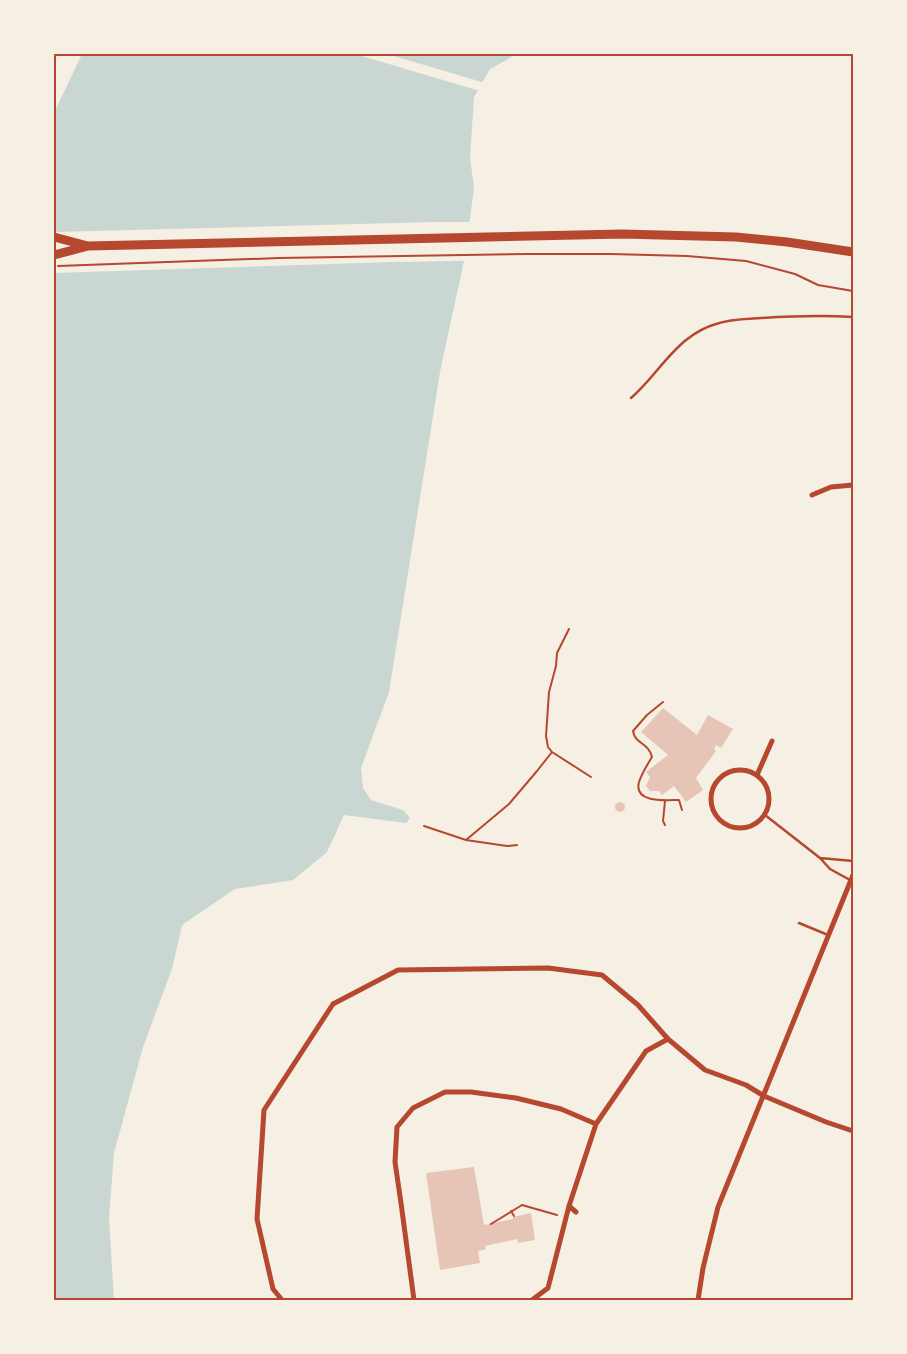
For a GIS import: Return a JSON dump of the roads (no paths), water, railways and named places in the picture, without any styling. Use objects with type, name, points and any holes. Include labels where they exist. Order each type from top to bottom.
[{"type":"highway","points":[[54,255],[88,246],[622,234],[736,237],[797,243],[853,252]]},
{"type":"highway","points":[[54,237],[88,246]]},
{"type":"street","points":[[812,494],[831,487],[853,485]]},
{"type":"street","points":[[757,775],[772,741]]},
{"type":"street","points":[[739,770],[757,775],[768,789],[768,807],[765,815],[751,827],[742,829],[725,825],[713,812],[710,802],[715,784],[729,772],[739,770]]},
{"type":"street","points":[[698,1300],[703,1268],[718,1207],[853,875]]},
{"type":"street","points":[[282,1300],[273,1289],[256,1219],[264,1110],[333,1004],[398,970],[548,968],[602,975],[638,1005],[668,1039],[705,1070],[746,1085],[764,1096],[826,1122],[853,1131]]},
{"type":"street","points":[[532,1300],[548,1288],[570,1206],[596,1124],[646,1051],[668,1039]]},
{"type":"street","points":[[414,1300],[395,1162],[397,1127],[413,1108],[445,1092],[471,1092],[516,1098],[562,1109],[596,1124]]},
{"type":"street","points":[[570,1206],[576,1212]]},
{"type":"lane","points":[[631,398],[643,388],[656,371],[684,342],[703,329],[718,323],[772,317],[853,317]]},
{"type":"lane","points":[[765,815],[820,858],[830,869],[851,881]]},
{"type":"lane","points":[[820,858],[853,861]]},
{"type":"lane","points":[[799,923],[829,935]]}]
